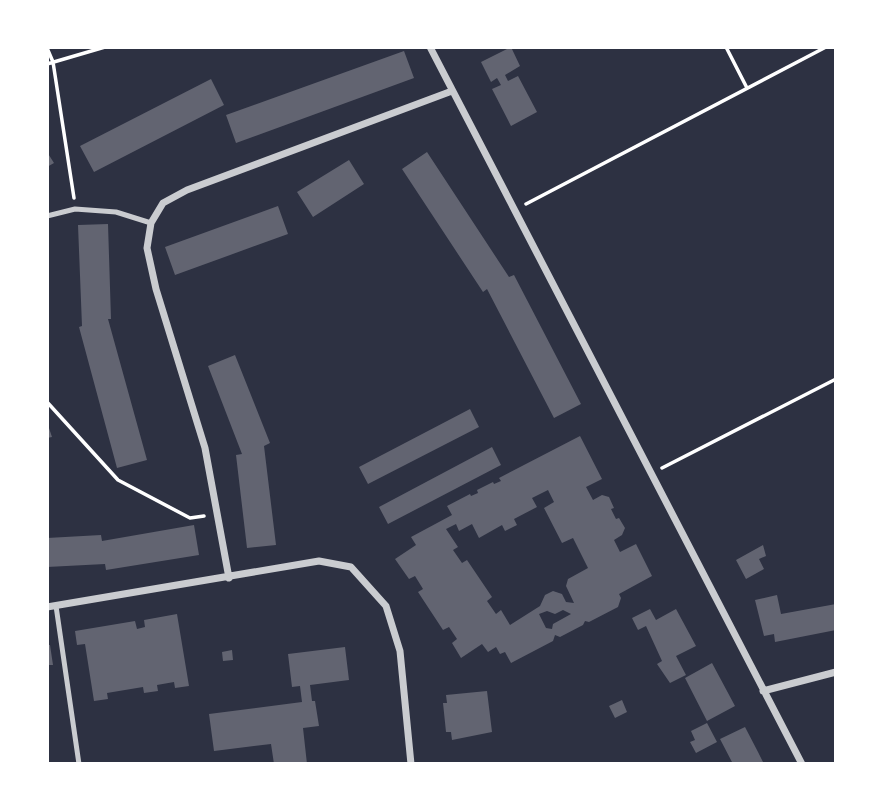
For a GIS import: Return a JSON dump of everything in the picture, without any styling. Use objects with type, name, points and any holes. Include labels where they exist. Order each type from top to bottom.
[{"type":"street","points":[[430,47],[802,764]]},
{"type":"street","points":[[229,578],[205,448],[156,289],[147,248],[151,223],[163,203],[187,190],[452,91]]},
{"type":"street","points":[[47,607],[319,561],[351,566],[386,606],[400,651],[411,764]]},
{"type":"street","points":[[763,691],[836,672]]},
{"type":"lane","points":[[47,216],[75,209],[116,212],[151,223]]},
{"type":"lane","points":[[56,606],[79,764]]},
{"type":"path","points":[[47,64],[105,47]]},
{"type":"path","points":[[726,47],[747,88]]},
{"type":"path","points":[[515,209],[826,47]]},
{"type":"path","points":[[47,48],[53,62],[75,209]]},
{"type":"path","points":[[651,474],[836,379]]},
{"type":"path","points":[[47,402],[118,480],[190,518],[217,513]]},
{"type":"building","points":[[511,47],[520,66],[505,75],[508,81],[518,76],[537,112],[511,126],[492,89],[501,85],[497,78],[491,82],[481,62]]},
{"type":"building","points":[[404,51],[414,78],[236,143],[226,115]]},
{"type":"building","points":[[211,79],[224,105],[94,172],[80,146]]},
{"type":"building","points":[[47,152],[54,163],[47,167]]},
{"type":"building","points":[[427,152],[509,277],[514,275],[581,404],[554,418],[487,289],[483,292],[402,169]]},
{"type":"building","points":[[349,160],[364,184],[313,217],[297,192]]},
{"type":"building","points":[[278,206],[288,234],[175,275],[165,247]]},
{"type":"building","points":[[108,224],[111,319],[108,319],[147,460],[117,468],[79,327],[82,326],[78,225]]},
{"type":"building","points":[[235,355],[270,443],[264,446],[276,545],[247,548],[236,455],[242,454],[208,366]]},
{"type":"building","points":[[470,409],[479,427],[368,484],[359,467]]},
{"type":"building","points":[[47,422],[52,437],[47,438]]},
{"type":"building","points":[[580,436],[602,479],[586,487],[593,500],[602,495],[609,497],[616,519],[619,518],[625,528],[622,535],[614,540],[620,552],[636,544],[652,576],[619,594],[621,598],[618,607],[589,622],[585,621],[583,625],[560,637],[555,635],[553,641],[511,663],[505,652],[500,654],[496,647],[488,652],[482,644],[461,658],[452,643],[457,639],[449,627],[443,630],[418,592],[423,589],[415,576],[409,579],[395,559],[416,545],[411,537],[452,515],[447,506],[470,494],[471,496],[478,493],[477,490],[493,482],[494,484],[501,481],[499,478]],"holes":[[[548,490],[554,502],[544,508],[562,543],[573,538],[588,568],[568,579],[566,586],[574,603],[566,602],[562,594],[553,591],[545,595],[540,606],[510,625],[501,610],[496,614],[487,601],[492,597],[467,560],[462,563],[453,550],[458,547],[446,529],[456,524],[459,531],[472,524],[479,538],[502,525],[505,531],[517,525],[514,519],[537,507],[532,498]],[[563,610],[571,614],[553,624],[552,629],[546,628],[539,614],[547,611],[555,614]]]},
{"type":"building","points":[[492,447],[501,465],[388,524],[379,507]]},
{"type":"building","points":[[194,525],[199,555],[106,570],[105,564],[47,567],[47,538],[101,535],[102,541]]},
{"type":"building","points":[[763,545],[766,556],[759,559],[764,569],[746,579],[736,560]]},
{"type":"building","points":[[777,595],[781,614],[836,604],[836,630],[775,642],[774,634],[764,636],[755,600]]},
{"type":"building","points":[[650,609],[656,620],[676,609],[696,646],[676,656],[686,675],[670,683],[657,664],[662,661],[646,626],[638,630],[632,618]]},
{"type":"building","points":[[177,614],[189,686],[175,688],[174,682],[157,685],[158,691],[144,693],[143,687],[107,693],[108,699],[94,701],[85,644],[77,645],[75,631],[135,621],[137,629],[145,627],[144,620]]},
{"type":"building","points":[[47,645],[50,645],[53,665],[47,665]]},
{"type":"building","points":[[345,647],[349,680],[310,685],[319,726],[303,728],[307,764],[274,764],[271,744],[214,751],[209,714],[302,702],[300,686],[292,687],[288,654]]},
{"type":"building","points":[[232,650],[233,660],[223,661],[222,652]]},
{"type":"building","points":[[712,663],[735,706],[707,721],[685,678]]},
{"type":"building","points":[[487,691],[492,732],[452,740],[451,732],[446,732],[443,703],[447,703],[446,695]]},
{"type":"building","points":[[622,700],[627,712],[615,718],[609,706]]},
{"type":"building","points":[[707,723],[717,742],[696,753],[690,742],[695,740],[691,731]]},
{"type":"building","points":[[745,727],[764,764],[733,764],[720,739]]}]
